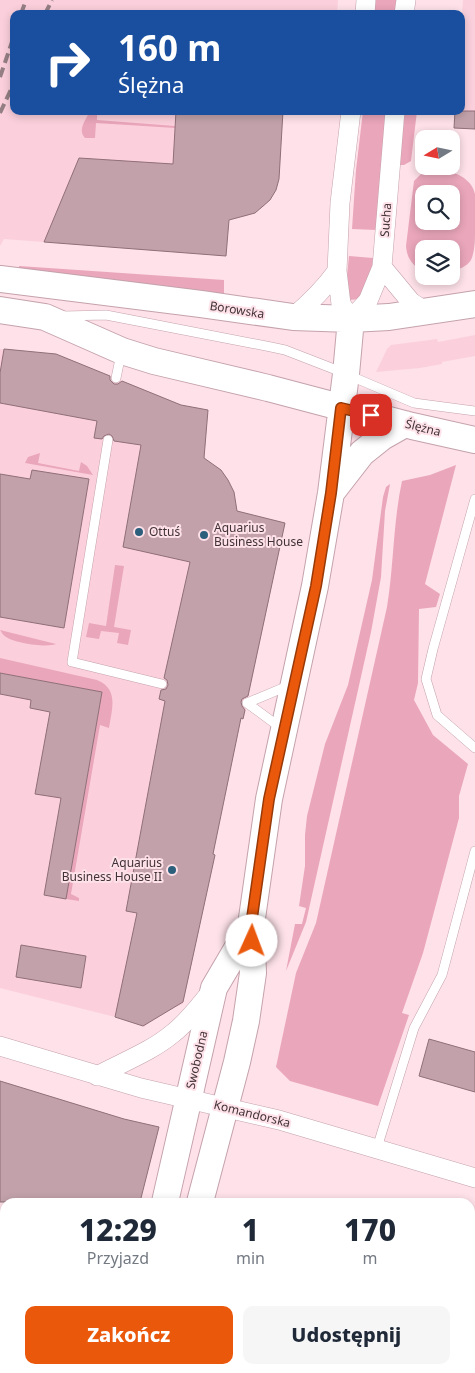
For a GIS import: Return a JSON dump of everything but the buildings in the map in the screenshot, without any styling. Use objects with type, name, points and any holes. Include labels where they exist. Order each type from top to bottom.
[{"type":"street","points":[[0,310],[45,316],[122,352],[341,408],[351,319],[341,304],[337,270],[340,203],[351,115]]},
{"type":"street","name":"Sucha","points":[[351,319],[368,301],[382,267],[395,115]]},
{"type":"street","points":[[382,267],[411,302],[426,312]]},
{"type":"street","points":[[293,317],[314,299],[337,270]]},
{"type":"street","name":"Borowska","points":[[0,280],[182,301],[293,317],[351,319],[400,316],[475,304]]},
{"type":"street","name":"Ślężna","points":[[341,408],[475,440]]},
{"type":"street","name":"Swobodna","points":[[201,1198],[238,1062],[253,973],[251,925],[269,799],[307,629],[331,493],[341,408]]},
{"type":"street","points":[[331,493],[362,453],[382,437],[405,424]]},
{"type":"street","name":"Swobodna","points":[[166,1198],[214,988],[251,925]]},
{"type":"street","points":[[97,1076],[156,1046],[173,1034],[214,988]]},
{"type":"street","name":"Komandorska","points":[[0,1046],[141,1088],[280,1120],[475,1178]]},
{"type":"lane","points":[[45,316],[106,315],[284,350],[414,403],[475,411]]},
{"type":"lane","points":[[116,378],[122,352]]},
{"type":"lane","points":[[108,440],[72,662],[162,684]]},
{"type":"lane","points":[[475,499],[426,679],[437,714],[475,748]]},
{"type":"lane","points":[[283,730],[247,704],[294,683]]},
{"type":"lane","points":[[377,1148],[414,1028],[442,975],[475,851]]},
{"type":"shaded area","points":[[0,0],[338,0],[337,10],[10,10],[10,115],[283,115],[279,179],[270,200],[262,208],[247,216],[229,219],[226,256],[4,239],[0,246]]},
{"type":"shaded area","points":[[374,0],[398,0],[397,10],[373,10]]},
{"type":"shaded area","points":[[463,0],[475,0],[475,129],[454,128],[455,115],[465,115],[465,10],[462,10]]},
{"type":"shaded area","points":[[88,115],[97,115],[97,120],[175,126],[175,128],[96,123],[95,138],[85,138],[82,128]]},
{"type":"shaded area","points":[[363,115],[387,115],[376,230],[352,229]]},
{"type":"shaded area","points":[[405,115],[417,115],[411,161],[404,165],[399,165]]},
{"type":"shaded area","points":[[420,175],[460,175],[470,183],[475,194],[475,238],[471,260],[467,264],[460,268],[460,240],[415,240],[415,266],[409,258],[406,246],[414,181]]},
{"type":"shaded area","points":[[349,256],[373,258],[370,283],[362,299],[348,300],[345,297]]},
{"type":"shaded area","points":[[19,266],[224,280],[224,296],[19,275]]},
{"type":"shaded area","points":[[475,335],[475,356],[420,368],[376,372],[387,349],[391,345],[437,339],[438,342]]},
{"type":"shaded area","points":[[0,349],[56,354],[181,405],[208,410],[204,459],[221,470],[228,480],[235,496],[236,511],[285,523],[244,718],[241,719],[213,854],[215,855],[183,1004],[175,1007],[145,1027],[115,1017],[0,988]]},
{"type":"shaded area","points":[[40,453],[38,463],[79,471],[81,462],[87,466],[93,475],[25,463],[28,457]]},
{"type":"shaded area","points":[[456,465],[425,584],[440,594],[436,607],[419,609],[418,683],[414,700],[433,735],[468,764],[459,796],[459,818],[423,953],[402,1013],[409,1015],[378,1106],[290,1081],[276,1067],[296,973],[316,923],[387,607],[402,481],[430,475]]},
{"type":"shaded area","points":[[390,484],[385,511],[381,577],[371,632],[306,922],[286,971],[295,924],[302,924],[306,908],[299,906],[305,866],[307,816],[325,744],[348,685],[372,580],[383,497],[386,487]]},
{"type":"shaded area","points":[[115,565],[124,566],[114,627],[131,630],[128,645],[117,643],[119,633],[101,631],[99,639],[86,637],[89,623],[106,626]]},
{"type":"shaded area","points":[[0,630],[56,644],[38,645],[16,641],[3,635]]},
{"type":"shaded area","points":[[0,658],[97,680],[109,689],[111,694],[112,707],[109,728],[100,725],[71,894],[79,898],[79,901],[66,899],[102,692],[0,673]]},
{"type":"railway","points":[[22,10],[26,0]]},
{"type":"railway","points":[[47,10],[52,0]]},
{"type":"railway","points":[[0,77],[10,48]]},
{"type":"railway","points":[[0,113],[10,92]]},
{"type":"place","name":"Ottuś","points":[[139,532]]},
{"type":"place","name":"Aquarius Business House","points":[[204,535]]},
{"type":"place","name":"Aquarius Business House II","points":[[172,870]]},
{"type":"route","points":[[252,941],[251,925],[269,799],[278,751],[316,586],[331,493],[341,408],[371,415]]}]
